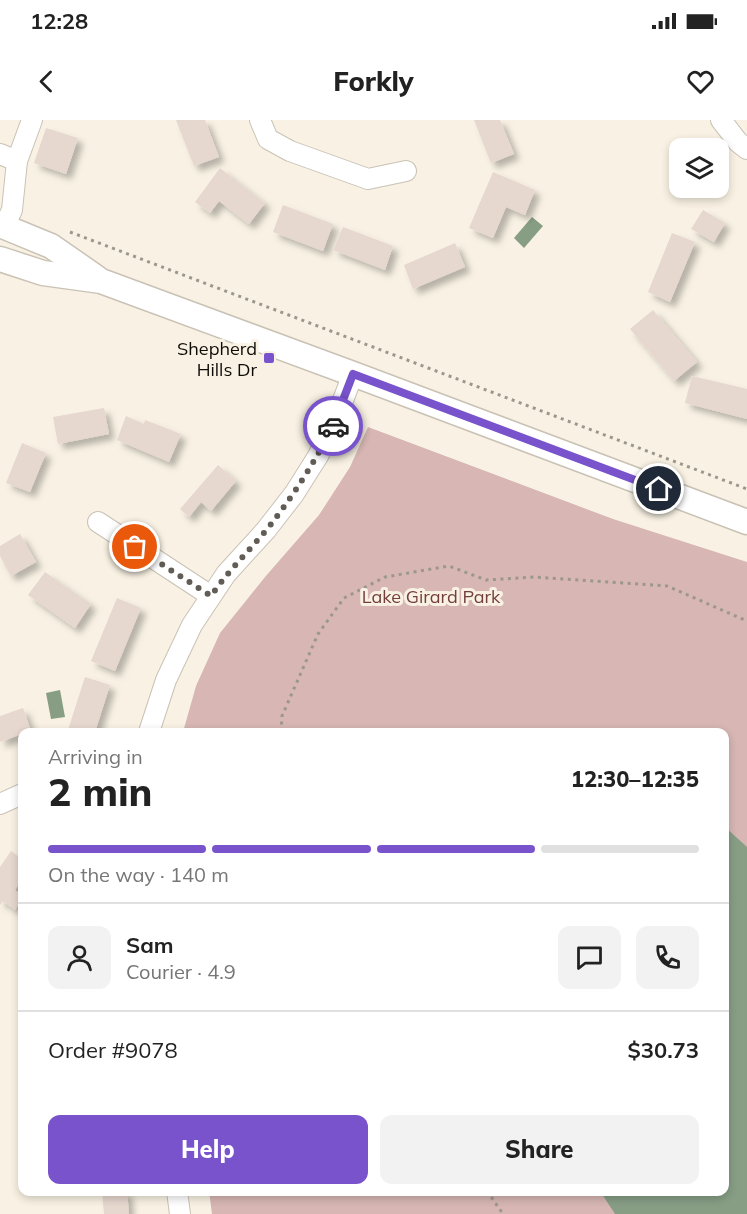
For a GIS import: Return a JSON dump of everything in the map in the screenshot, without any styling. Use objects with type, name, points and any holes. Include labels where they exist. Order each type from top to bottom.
[{"type":"main road","points":[[2,226],[51,246],[101,281]]},
{"type":"main road","points":[[0,259],[43,273],[101,281],[747,522]]},
{"type":"street","points":[[2,226],[12,210],[8,158],[32,120]]},
{"type":"street","points":[[260,120],[268,139],[290,151],[368,179],[406,171]]},
{"type":"street","points":[[721,120],[738,142],[747,148]]},
{"type":"street","points":[[150,728],[166,680],[192,625],[226,574],[266,530],[318,456],[353,374]]},
{"type":"street","points":[[98,522],[211,596]]},
{"type":"street","points":[[0,804],[18,796]]},
{"type":"street","points":[[178,1196],[180,1214]]},
{"type":"path","points":[[67,231],[747,489]]},
{"type":"path","points":[[281,728],[282,716],[318,634],[344,598],[385,577],[449,566],[486,580],[534,577],[667,586],[747,621]]},
{"type":"path","points":[[490,1196],[503,1214]]},
{"type":"green space","name":"Lake Girard Park","points":[[368,427],[613,519],[747,562],[747,1214],[212,1214],[210,1196],[729,1196],[729,728],[184,728],[196,686],[220,633],[319,515],[350,467]]},
{"type":"shaded area","points":[[532,217],[543,226],[524,248],[514,238]]},
{"type":"shaded area","points":[[60,690],[65,717],[51,719],[46,693]]},
{"type":"shaded area","points":[[729,831],[747,847],[747,1214],[615,1214],[603,1196],[729,1196]]},
{"type":"building","points":[[176,120],[205,120],[219,157],[194,166]]},
{"type":"building","points":[[474,120],[500,120],[514,154],[491,163]]},
{"type":"building","points":[[46,128],[78,138],[66,174],[34,163]]},
{"type":"building","points":[[220,168],[265,203],[249,224],[219,201],[210,213],[195,202]]},
{"type":"building","points":[[493,172],[535,190],[525,215],[506,207],[493,238],[469,228]]},
{"type":"building","points":[[283,205],[333,224],[323,251],[273,232]]},
{"type":"building","points":[[703,210],[725,223],[714,242],[691,229]]},
{"type":"building","points":[[343,227],[393,246],[385,270],[333,250]]},
{"type":"building","points":[[672,233],[695,242],[670,302],[648,292]]},
{"type":"building","points":[[455,243],[465,267],[413,289],[404,265]]},
{"type":"building","points":[[653,310],[697,362],[674,381],[630,329]]},
{"type":"building","points":[[692,376],[747,389],[747,419],[685,403]]},
{"type":"building","points":[[104,408],[109,434],[58,444],[53,417]]},
{"type":"building","points":[[126,416],[144,424],[145,420],[181,434],[169,462],[117,440]]},
{"type":"building","points":[[22,443],[46,453],[30,492],[6,483]]},
{"type":"building","points":[[218,465],[236,481],[211,511],[201,502],[189,517],[180,509]]},
{"type":"building","points":[[20,534],[36,562],[11,576],[0,556],[0,546]]},
{"type":"building","points":[[45,572],[91,604],[75,628],[28,595]]},
{"type":"building","points":[[117,598],[141,608],[115,671],[91,661]]},
{"type":"building","points":[[85,677],[110,685],[96,728],[69,728]]},
{"type":"building","points":[[23,708],[30,728],[18,728],[18,735],[0,742],[0,716]]},
{"type":"building","points":[[11,851],[18,856],[18,885],[15,890],[18,893],[18,905],[15,910],[3,901],[0,905],[0,867]]},
{"type":"building","points":[[102,1196],[127,1196],[129,1214],[104,1214]]},
{"type":"way so far","points":[[135,547],[211,596],[226,574],[266,530],[294,494],[318,456],[333,426]]},
{"type":"place","name":"Shepherd Hills Dr","points":[[269,358]]},
{"type":"route","points":[[333,426],[353,374],[659,489]]}]
